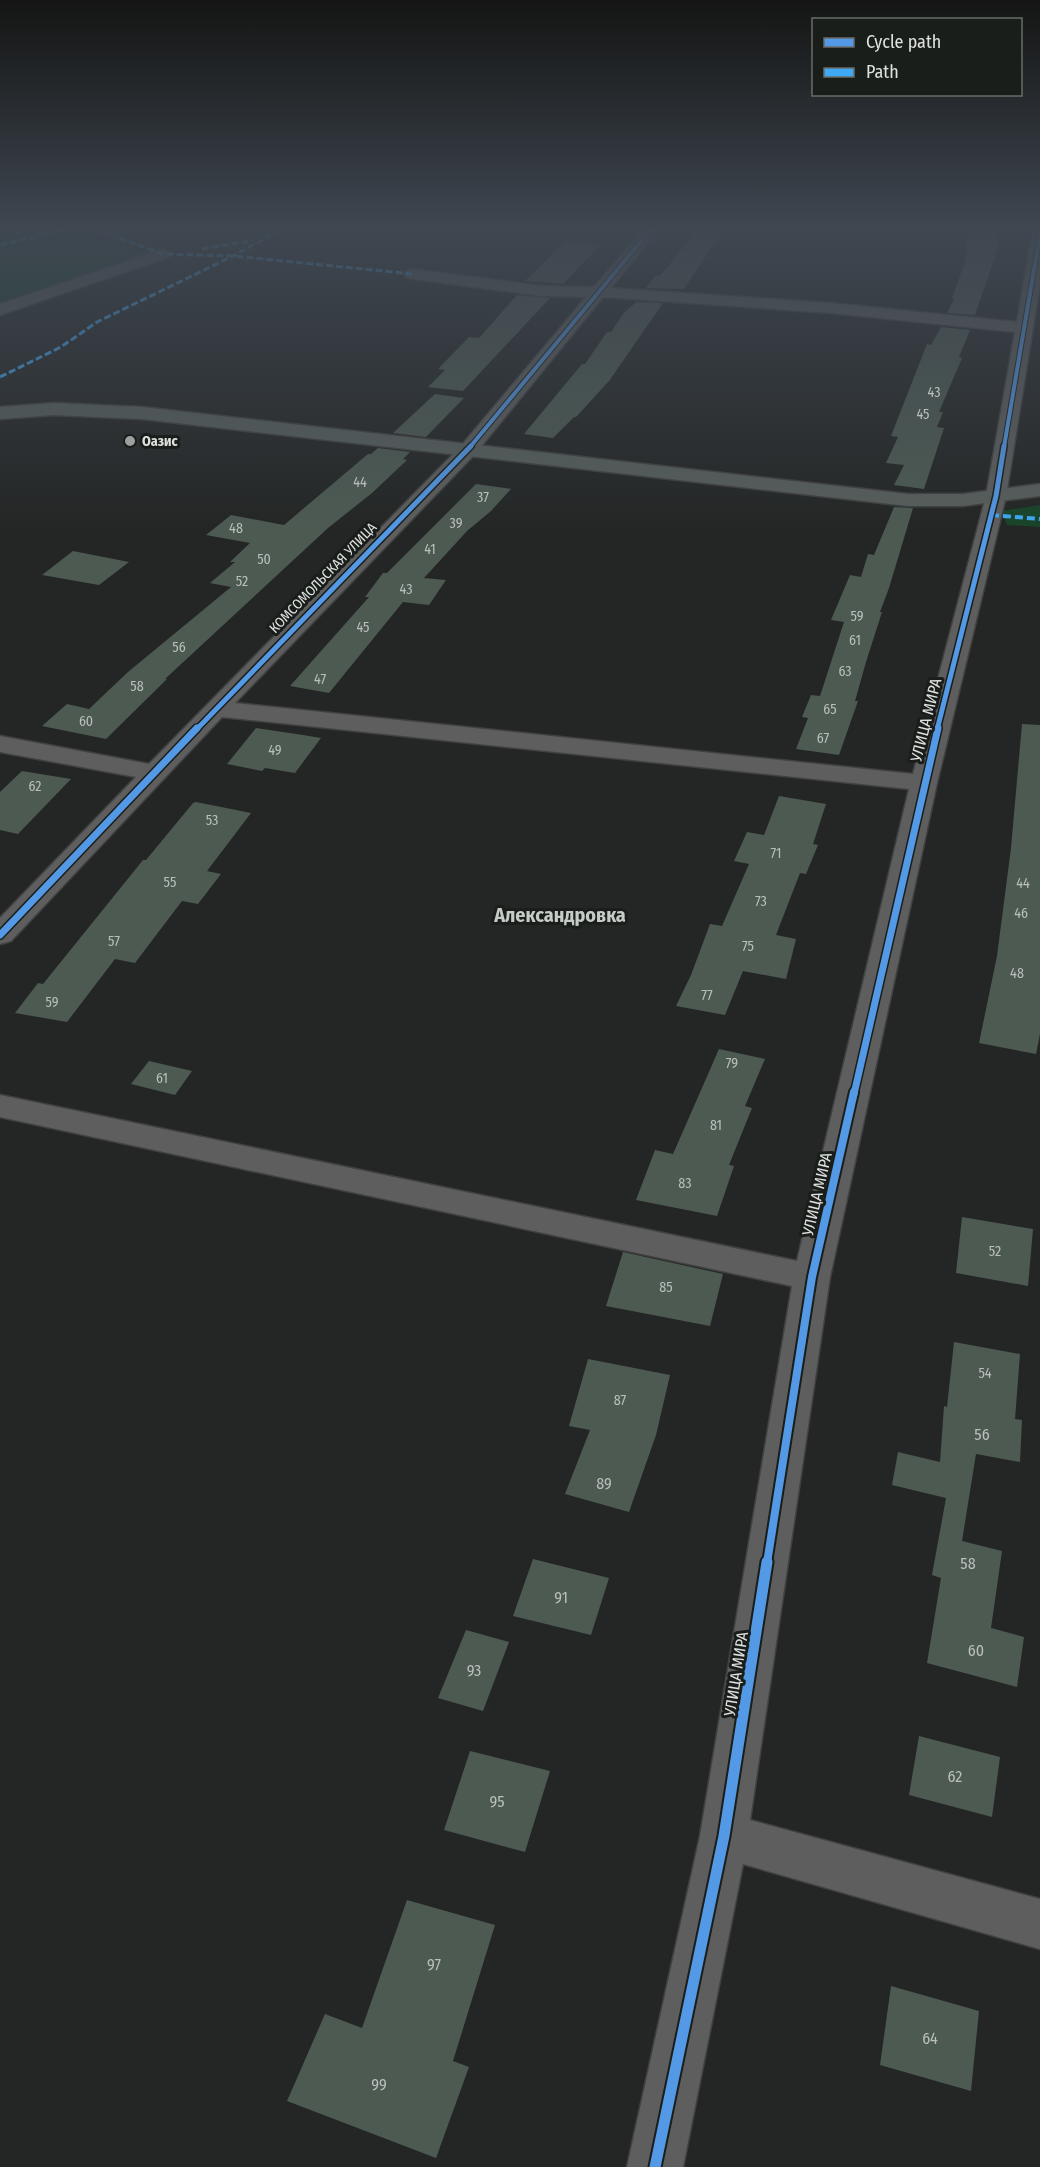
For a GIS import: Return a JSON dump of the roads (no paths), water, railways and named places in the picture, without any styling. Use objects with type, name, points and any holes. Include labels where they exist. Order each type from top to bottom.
[{"type":"main road","points":[[0,413],[54,409],[142,413],[908,500],[963,500],[1040,490]]},
{"type":"street","name":"КОМСОМОЛЬСКАЯ УЛИЦА","points":[[0,935],[468,450],[567,329]]},
{"type":"street","name":"УЛИЦА МИРА","points":[[655,2167],[724,1836],[812,1277],[924,783],[996,496],[1024,329]]},
{"type":"street","points":[[216,709],[924,783]]},
{"type":"street","points":[[0,744],[155,773]]},
{"type":"street","points":[[0,1106],[812,1277]]},
{"type":"street","points":[[724,1836],[1040,1924]]},
{"type":"place","name":"Оазис","points":[[130,441]]},
{"type":"district","name":"Александровка","points":[[560,915]]}]
